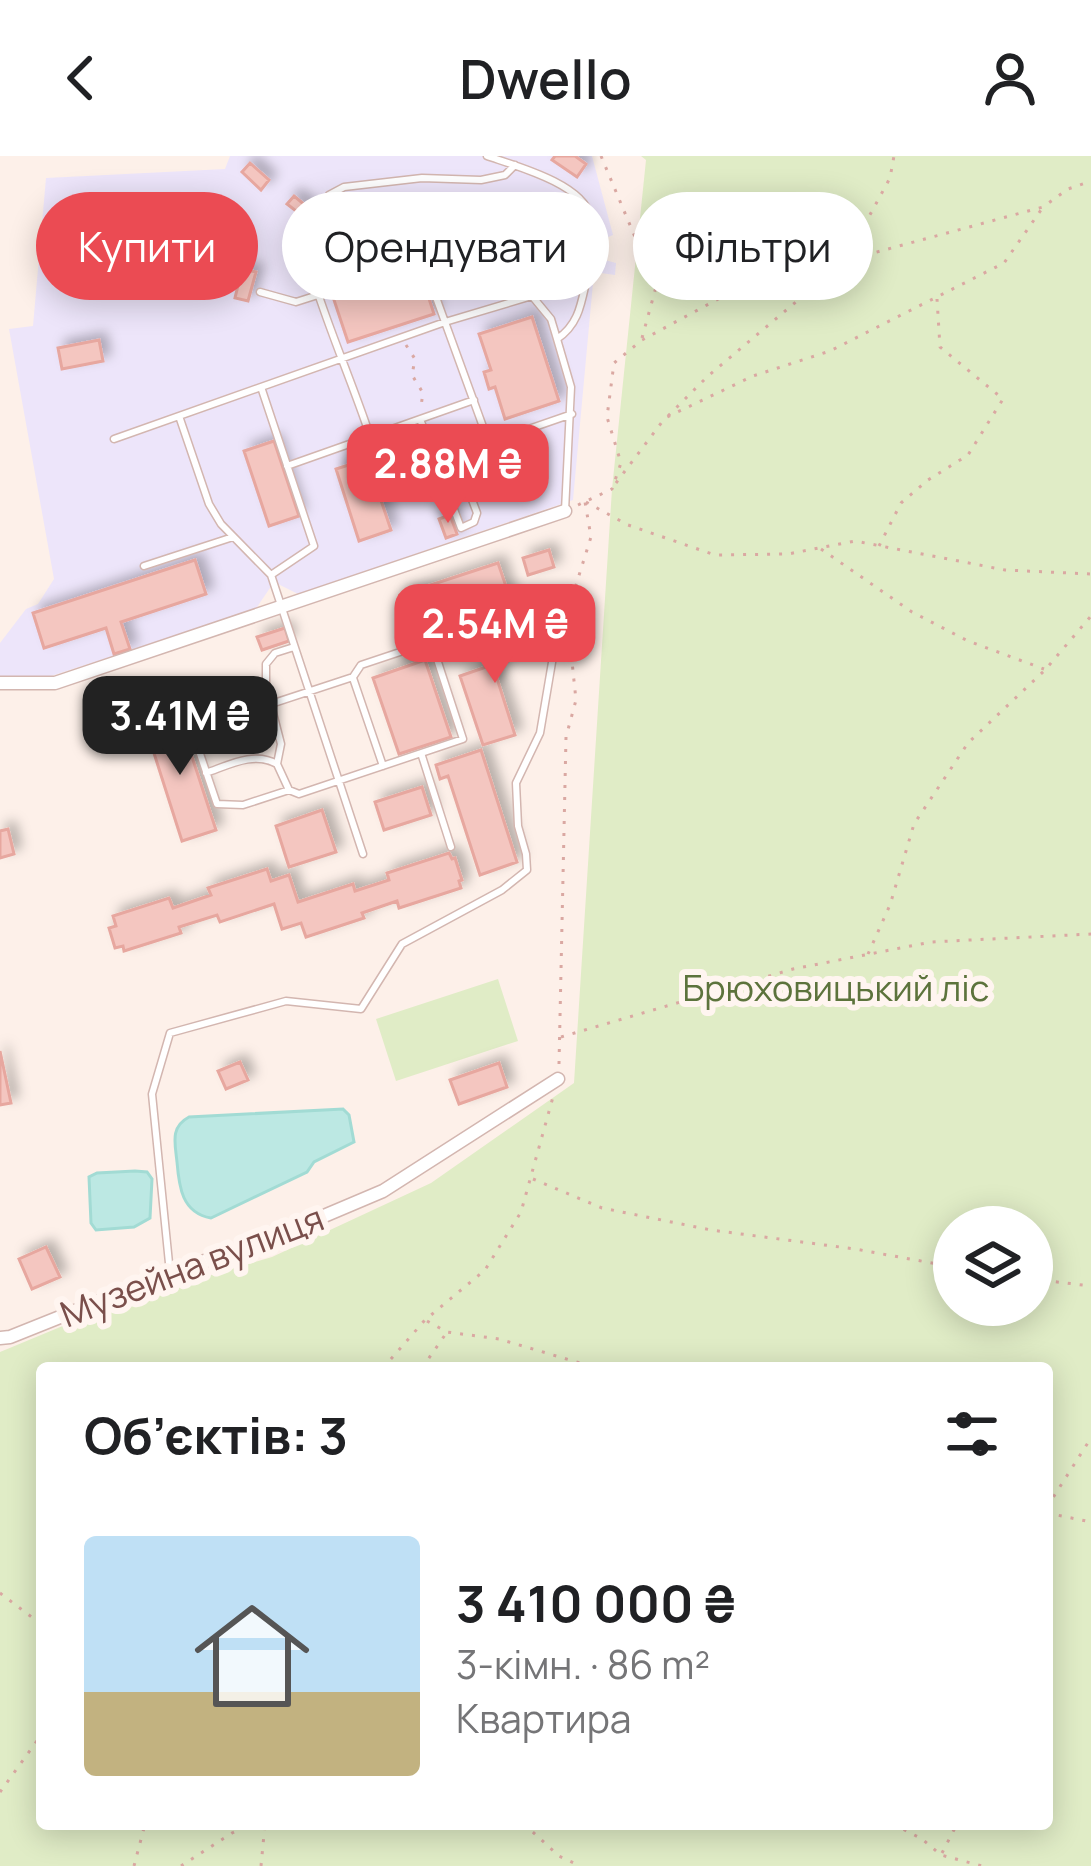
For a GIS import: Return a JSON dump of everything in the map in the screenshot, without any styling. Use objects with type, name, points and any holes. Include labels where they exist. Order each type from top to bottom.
[{"type":"street","points":[[0,683],[55,683],[565,511]]},
{"type":"street","name":"Музейна вулиця","points":[[0,1338],[382,1191],[558,1079]]},
{"type":"lane","points":[[488,156],[575,193],[586,204],[593,245],[580,310],[565,334],[556,339]]},
{"type":"lane","points":[[332,192],[422,178],[481,180],[505,175],[515,165]]},
{"type":"lane","points":[[260,292],[284,301],[302,300]]},
{"type":"lane","points":[[114,439],[531,292],[550,319],[571,387],[565,511]]},
{"type":"lane","points":[[320,300],[370,436]]},
{"type":"lane","points":[[438,300],[486,435],[497,440],[572,414]]},
{"type":"lane","points":[[261,387],[314,545],[272,575]]},
{"type":"lane","points":[[287,466],[474,400]]},
{"type":"lane","points":[[179,416],[200,484],[220,524],[272,575],[363,854]]},
{"type":"lane","points":[[420,419],[467,544]]},
{"type":"lane","points":[[431,448],[449,441],[470,495],[477,519],[461,528]]},
{"type":"lane","points":[[145,566],[233,537]]},
{"type":"lane","points":[[170,1274],[152,1094],[170,1033],[286,1001],[361,1009],[403,944],[502,890],[527,870],[515,783],[540,733],[557,633],[544,619],[527,619],[434,650],[412,648],[362,665],[353,677],[195,729],[217,804],[243,805],[289,790],[299,794],[464,739],[434,650]]},
{"type":"lane","points":[[277,764],[281,744],[266,664],[275,653],[294,647]]},
{"type":"lane","points":[[353,677],[382,766]]},
{"type":"lane","points":[[421,753],[451,847]]},
{"type":"lane","points":[[206,773],[267,758],[277,764],[289,790]]},
{"type":"path","points":[[601,156],[656,287],[642,340]]},
{"type":"path","points":[[873,209],[890,178],[894,156]]},
{"type":"path","points":[[665,418],[753,376],[830,351],[1004,263],[1043,207],[1068,189],[1091,181]]},
{"type":"path","points":[[873,253],[1043,207]]},
{"type":"path","points":[[879,546],[902,503],[968,455],[1003,399],[940,346],[937,297]]},
{"type":"path","points":[[611,489],[620,463],[607,417],[614,363],[642,340],[716,300]]},
{"type":"path","points":[[565,511],[611,489],[665,418],[798,300]]},
{"type":"path","points":[[402,338],[415,358],[412,378],[423,392],[420,419]]},
{"type":"path","points":[[585,502],[628,524],[715,555],[788,554],[855,542],[1005,570],[1091,574]]},
{"type":"path","points":[[388,1362],[424,1320],[485,1270],[521,1212],[558,1079],[566,737],[577,700],[568,623],[591,538],[585,502]]},
{"type":"path","points":[[820,548],[912,612],[968,641],[1046,670]]},
{"type":"path","points":[[868,954],[890,904],[914,824],[968,743],[1046,670],[1091,616]]},
{"type":"path","points":[[560,1037],[793,969],[868,954],[931,942],[1091,934]]},
{"type":"path","points":[[531,1178],[602,1208],[711,1230],[933,1263]]},
{"type":"path","points":[[1053,1281],[1091,1286]]},
{"type":"path","points":[[424,1320],[447,1332],[499,1339],[577,1362]]},
{"type":"path","points":[[426,1362],[447,1332]]},
{"type":"path","points":[[1053,1500],[1091,1438]]},
{"type":"path","points":[[1053,1512],[1091,1522]]},
{"type":"path","points":[[0,1593],[36,1620]]},
{"type":"path","points":[[0,1792],[36,1742]]},
{"type":"path","points":[[134,1866],[143,1830]]},
{"type":"path","points":[[181,1866],[238,1830]]},
{"type":"path","points":[[261,1866],[264,1830]]},
{"type":"path","points":[[531,1830],[559,1856],[580,1866]]},
{"type":"path","points":[[905,1830],[941,1855],[982,1866]]},
{"type":"path","points":[[941,1855],[954,1830]]},
{"type":"shaded area","points":[[230,156],[592,156],[602,192],[282,192],[282,300],[591,300],[573,500],[298,594],[274,582],[255,610],[51,676],[0,678],[0,643],[26,609],[38,604],[54,579],[9,329],[33,326],[36,292],[36,300],[258,300],[258,192],[45,192],[46,178],[225,169]]},
{"type":"green space","name":"Брюховицький ліс","points":[[641,156],[1091,156],[1091,1866],[0,1866],[0,1352],[123,1301],[272,1257],[431,1183],[574,1083],[612,489],[633,286],[633,300],[873,300],[873,192],[643,192],[646,160]]},
{"type":"green space","points":[[498,979],[518,1041],[396,1081],[376,1019]]},
{"type":"water","points":[[343,1109],[349,1115],[354,1142],[314,1162],[307,1172],[211,1218],[188,1205],[179,1181],[175,1142],[176,1131],[189,1117]]},
{"type":"water","points":[[147,1172],[152,1179],[150,1218],[134,1227],[96,1230],[91,1223],[89,1177]]},
{"type":"building","points":[[575,156],[586,164],[577,177],[552,160]]},
{"type":"building","points":[[250,163],[269,180],[261,190],[242,172]]},
{"type":"building","points":[[334,300],[429,300],[434,314],[348,342]]},
{"type":"building","points":[[532,317],[559,401],[505,419],[495,387],[489,389],[484,372],[491,370],[479,334]]},
{"type":"building","points":[[99,340],[103,361],[62,369],[58,348]]},
{"type":"building","points":[[274,441],[299,516],[269,526],[244,451]]},
{"type":"building","points":[[367,459],[391,530],[359,541],[336,469]]},
{"type":"building","points":[[450,515],[457,534],[446,538],[439,519]]},
{"type":"building","points":[[549,550],[554,567],[528,575],[523,558]]},
{"type":"building","points":[[195,560],[206,594],[121,622],[130,649],[114,654],[106,628],[44,648],[33,613]]},
{"type":"building","points":[[498,563],[511,601],[413,633],[400,595]]},
{"type":"building","points":[[285,628],[289,641],[262,650],[257,637]]},
{"type":"building","points":[[528,628],[536,652],[493,666],[515,735],[483,745],[460,676],[489,666],[482,643]]},
{"type":"building","points":[[425,660],[451,737],[399,754],[373,678]]},
{"type":"building","points":[[178,714],[216,830],[182,841],[145,725]]},
{"type":"building","points":[[481,750],[517,862],[480,875],[448,776],[440,779],[436,765]]},
{"type":"building","points":[[422,787],[431,815],[384,830],[375,802]]},
{"type":"building","points":[[322,810],[336,852],[289,867],[276,826]]},
{"type":"building","points":[[8,829],[14,854],[0,858],[0,831]]},
{"type":"building","points":[[449,853],[455,858],[461,888],[399,908],[397,901],[362,913],[364,918],[306,937],[301,923],[282,929],[274,904],[220,922],[217,915],[179,927],[181,933],[124,951],[123,946],[115,948],[109,928],[116,926],[113,916],[169,898],[173,908],[211,895],[208,888],[267,869],[271,881],[289,875],[298,902],[353,884],[355,891],[389,880],[387,873]]},
{"type":"building","points":[[0,1051],[11,1103],[0,1105]]},
{"type":"building","points":[[240,1062],[248,1080],[226,1089],[218,1071]]},
{"type":"building","points":[[499,1063],[507,1087],[459,1104],[450,1080]]},
{"type":"building","points":[[46,1247],[60,1277],[32,1289],[19,1259]]}]
